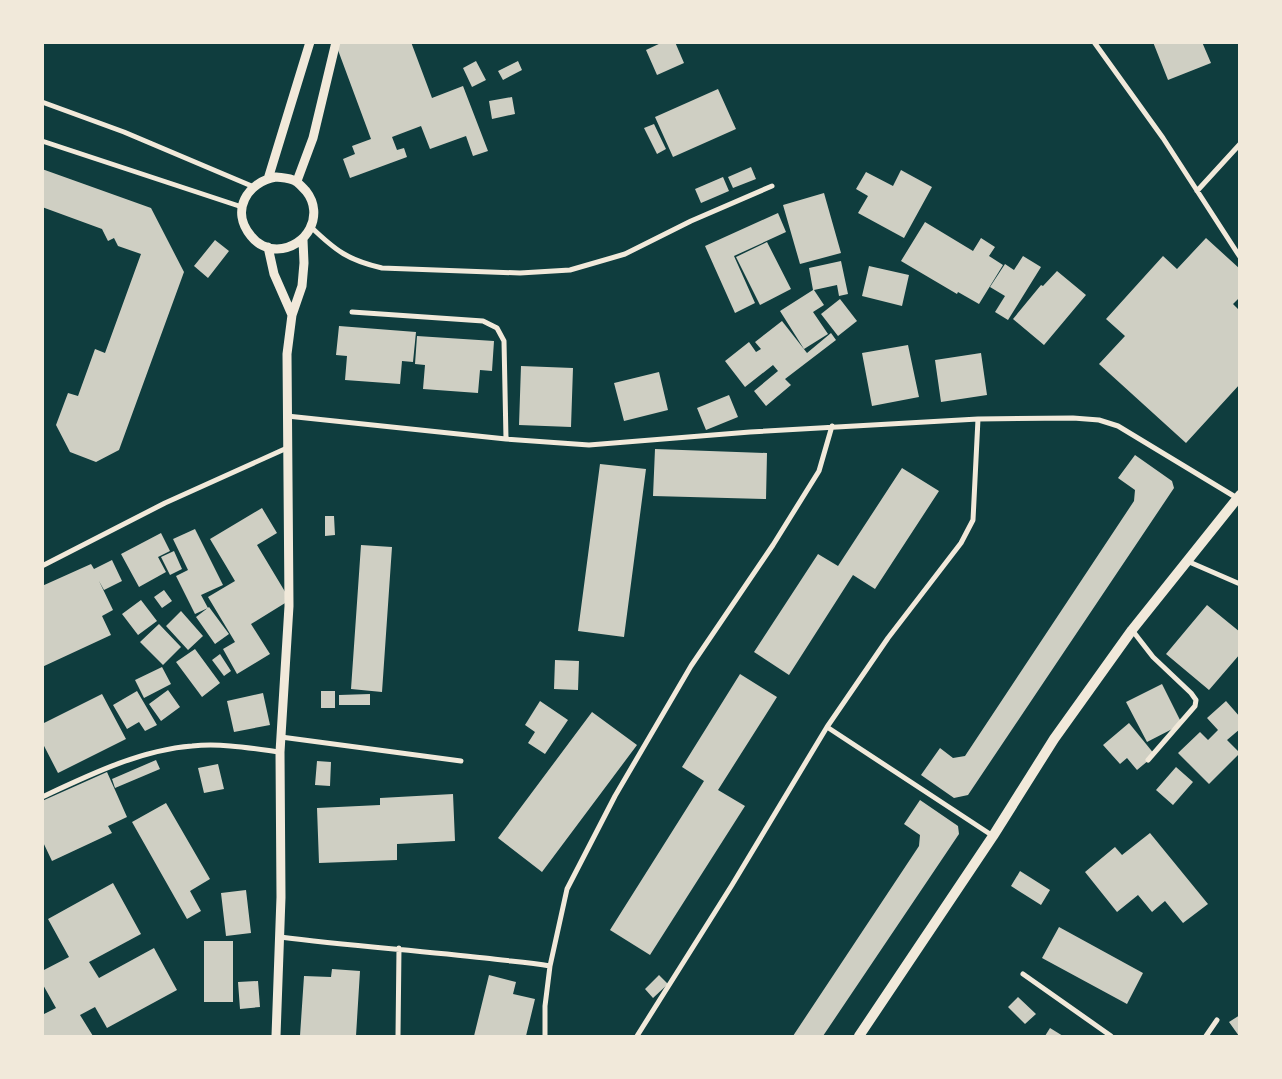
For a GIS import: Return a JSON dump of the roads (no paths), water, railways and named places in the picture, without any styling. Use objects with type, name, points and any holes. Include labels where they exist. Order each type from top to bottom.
[{"type":"main road","points":[[859,1036],[993,836],[1054,739],[1132,630],[1238,496]]},
{"type":"street","points":[[268,179],[310,42]]},
{"type":"street","points":[[297,181],[313,138],[336,42]]},
{"type":"street","points":[[1094,42],[1163,138],[1240,257]]},
{"type":"street","points":[[42,102],[124,132],[254,187]]},
{"type":"street","points":[[42,141],[242,207]]},
{"type":"street","points":[[1197,191],[1240,144]]},
{"type":"street","points":[[285,178],[297,181],[309,195],[313,205],[314,216],[311,227],[302,240],[287,248],[275,249],[268,248],[254,240],[246,231],[242,219],[244,200],[254,187],[268,179],[285,178]]},
{"type":"street","points":[[311,227],[330,246],[342,254],[363,263],[382,268],[520,273],[570,270],[625,254],[691,221],[772,186]]},
{"type":"street","points":[[276,1036],[281,897],[280,752],[289,606],[287,354],[292,314],[302,286],[304,263],[302,240]]},
{"type":"street","points":[[268,248],[274,274],[292,314]]},
{"type":"street","points":[[352,312],[483,321],[497,328],[504,341],[506,439]]},
{"type":"street","points":[[287,416],[506,439],[588,445],[832,426],[978,419],[1072,418],[1099,420],[1118,426],[1238,496]]},
{"type":"street","points":[[637,1036],[732,885],[827,727],[888,638],[954,554],[968,532],[973,520],[978,419]]},
{"type":"street","points":[[544,1036],[544,1006],[550,966],[567,889],[615,796],[691,666],[773,545],[819,471],[832,426]]},
{"type":"street","points":[[42,566],[165,503],[287,448]]},
{"type":"street","points":[[1186,561],[1240,584]]},
{"type":"street","points":[[1132,630],[1153,656],[1196,700],[1195,706],[1148,760]]},
{"type":"street","points":[[827,727],[993,836]]},
{"type":"street","points":[[281,737],[461,761]]},
{"type":"street","points":[[42,797],[80,779],[162,751],[191,746],[216,745],[280,752]]},
{"type":"street","points":[[280,937],[532,962],[550,966]]},
{"type":"street","points":[[398,1036],[399,948]]},
{"type":"street","points":[[1023,974],[1111,1036]]},
{"type":"street","points":[[1206,1036],[1216,1020]]}]
